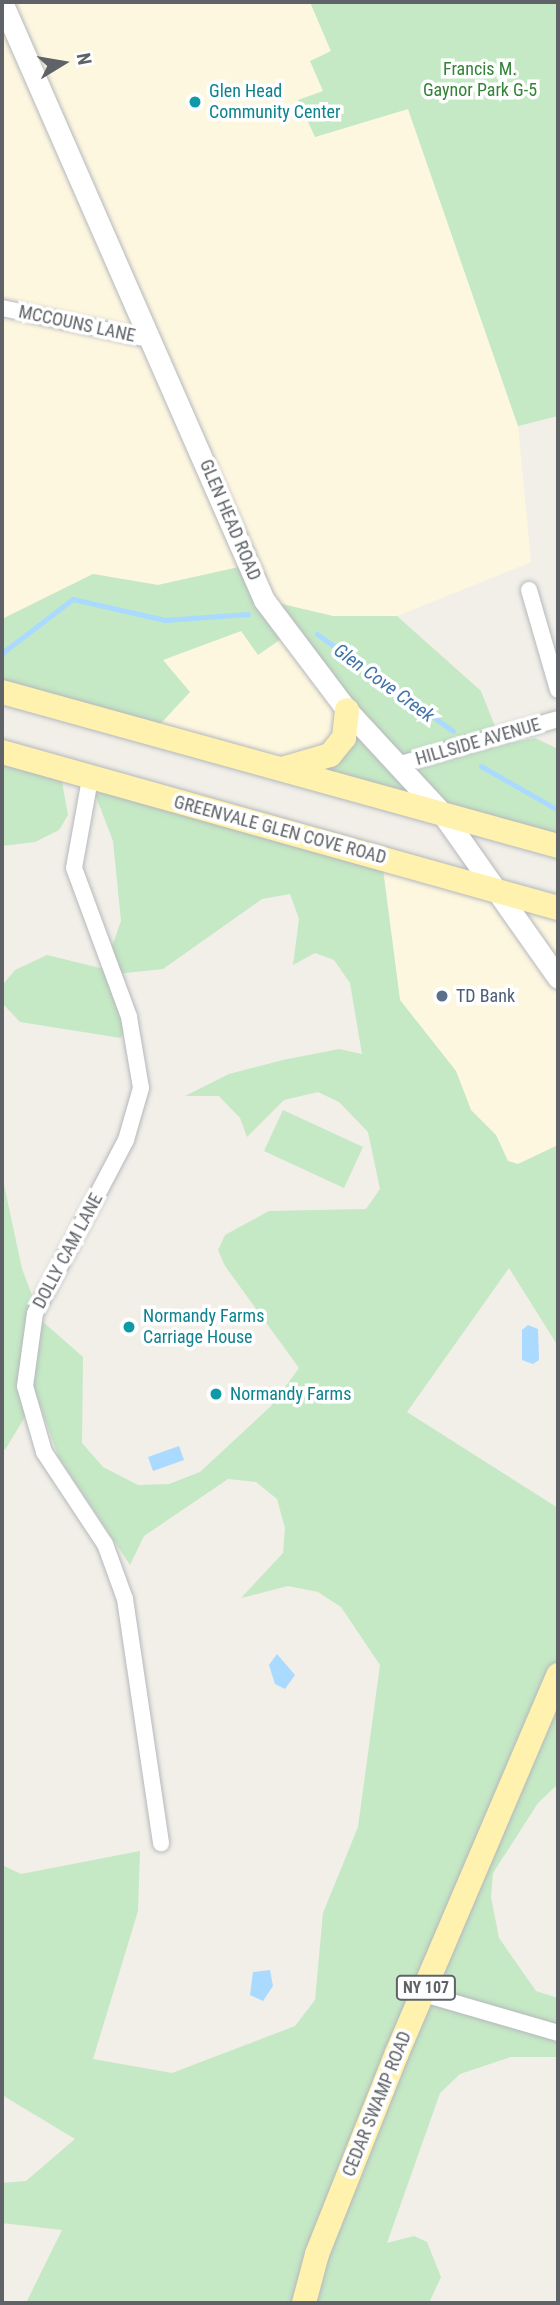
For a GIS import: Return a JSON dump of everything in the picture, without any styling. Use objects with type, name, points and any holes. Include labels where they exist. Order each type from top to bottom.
[{"type":"main road","name":"GLEN HEAD ROAD","points":[[2,2],[153,340],[264,600],[347,710],[441,812],[504,895],[558,978]]},
{"type":"main road","points":[[2,692],[558,846]]},
{"type":"main road","points":[[279,770],[330,755],[344,738],[347,710]]},
{"type":"main road","name":"GREENVALE GLEN COVE ROAD","points":[[2,752],[90,779],[558,908]]},
{"type":"main road","name":"CEDAR SWAMP ROAD","points":[[304,2303],[329,2221],[558,1675]]},
{"type":"street","name":"MCCOUNS LANE","points":[[2,308],[153,340]]},
{"type":"street","points":[[528,590],[558,690]]},
{"type":"street","name":"HILLSIDE AVENUE","points":[[397,765],[558,719]]},
{"type":"street","name":"DOLLY CAM LANE","points":[[90,779],[74,868],[129,1017],[141,1088],[126,1140],[35,1313],[25,1386],[44,1452],[105,1544],[125,1599],[161,1843]]},
{"type":"street","points":[[424,1994],[558,2033]]},
{"type":"shaded area","points":[[2,2],[310,2],[331,52],[315,137],[408,109],[518,426],[531,562],[397,616],[333,616],[264,600],[248,565],[158,585],[93,574],[2,619]]},
{"type":"shaded area","points":[[241,631],[287,635],[348,725],[300,766],[151,734],[162,660]]},
{"type":"shaded area","points":[[382,858],[558,908],[558,1145],[518,1164],[508,1161],[496,1135],[471,1110],[456,1071],[400,1000]]},
{"type":"green space","name":"Francis M. Gaynor Park G-5","points":[[310,2],[558,2],[558,416],[518,426],[408,109],[315,137],[298,100],[323,91],[310,61],[331,51]]},
{"type":"green space","points":[[248,565],[265,600],[333,616],[397,616],[481,691],[498,734],[488,747],[535,738],[558,749],[558,846],[300,766],[348,725],[287,635],[258,655],[241,631],[163,660],[190,692],[151,734],[2,692],[2,619],[93,574],[158,585]]},
{"type":"green space","points":[[2,757],[53,773],[62,782],[68,815],[59,830],[35,842],[2,846]]},
{"type":"green space","points":[[113,791],[382,862],[400,1000],[456,1071],[471,1110],[496,1135],[508,1161],[518,1164],[558,1145],[558,1346],[509,1268],[407,1412],[558,1508],[558,1784],[538,1803],[493,1873],[491,1897],[499,1938],[536,1991],[558,1998],[558,2057],[511,2057],[460,2074],[440,2093],[387,2243],[414,2236],[427,2242],[441,2277],[429,2303],[26,2303],[62,2230],[2,2223],[2,2183],[26,2181],[75,2139],[2,2095],[2,1865],[21,1874],[140,1851],[138,1911],[93,2059],[172,2073],[295,2026],[315,2000],[323,1913],[358,1827],[380,1665],[341,1607],[318,1592],[288,1586],[241,1598],[283,1553],[285,1528],[277,1499],[256,1482],[228,1479],[144,1536],[130,1565],[58,1456],[37,1397],[5,1450],[2,1445],[2,1175],[22,1269],[42,1321],[83,1357],[82,1443],[103,1467],[138,1485],[169,1484],[200,1472],[271,1406],[299,1368],[225,1266],[218,1250],[225,1235],[269,1211],[366,1209],[380,1189],[368,1132],[339,1102],[318,1092],[284,1100],[247,1137],[240,1118],[219,1096],[185,1096],[229,1074],[283,1060],[339,1049],[362,1054],[350,983],[334,960],[315,953],[293,965],[299,919],[290,894],[262,899],[163,969],[116,974],[126,1026],[121,1038],[20,1022],[4,1005],[4,983],[15,970],[47,955],[104,969],[121,921],[113,841],[95,794]]},
{"type":"green space","points":[[283,1110],[363,1147],[344,1188],[264,1151]]},
{"type":"water","points":[[528,1325],[538,1329],[539,1360],[533,1364],[522,1360],[522,1330]]},
{"type":"water","points":[[179,1446],[184,1460],[153,1471],[148,1457]]},
{"type":"water","points":[[277,1654],[295,1675],[285,1689],[275,1684],[269,1665]]},
{"type":"water","points":[[270,1970],[273,1986],[263,2001],[250,1995],[253,1972]]},
{"type":"waterway","name":"Glen Cove Creek","points":[[2,653],[73,599],[165,620],[248,614]]},
{"type":"waterway","name":"Glen Cove Creek","points":[[317,634],[453,731]]},
{"type":"waterway","name":"Glen Cove Creek","points":[[481,766],[558,810]]},
{"type":"place","name":"Glen Head Community Center","points":[[195,102]]},
{"type":"place","name":"TD Bank","points":[[442,996]]},
{"type":"place","name":"Normandy Farms Carriage House","points":[[129,1327]]},
{"type":"place","name":"Normandy Farms","points":[[216,1394]]}]
